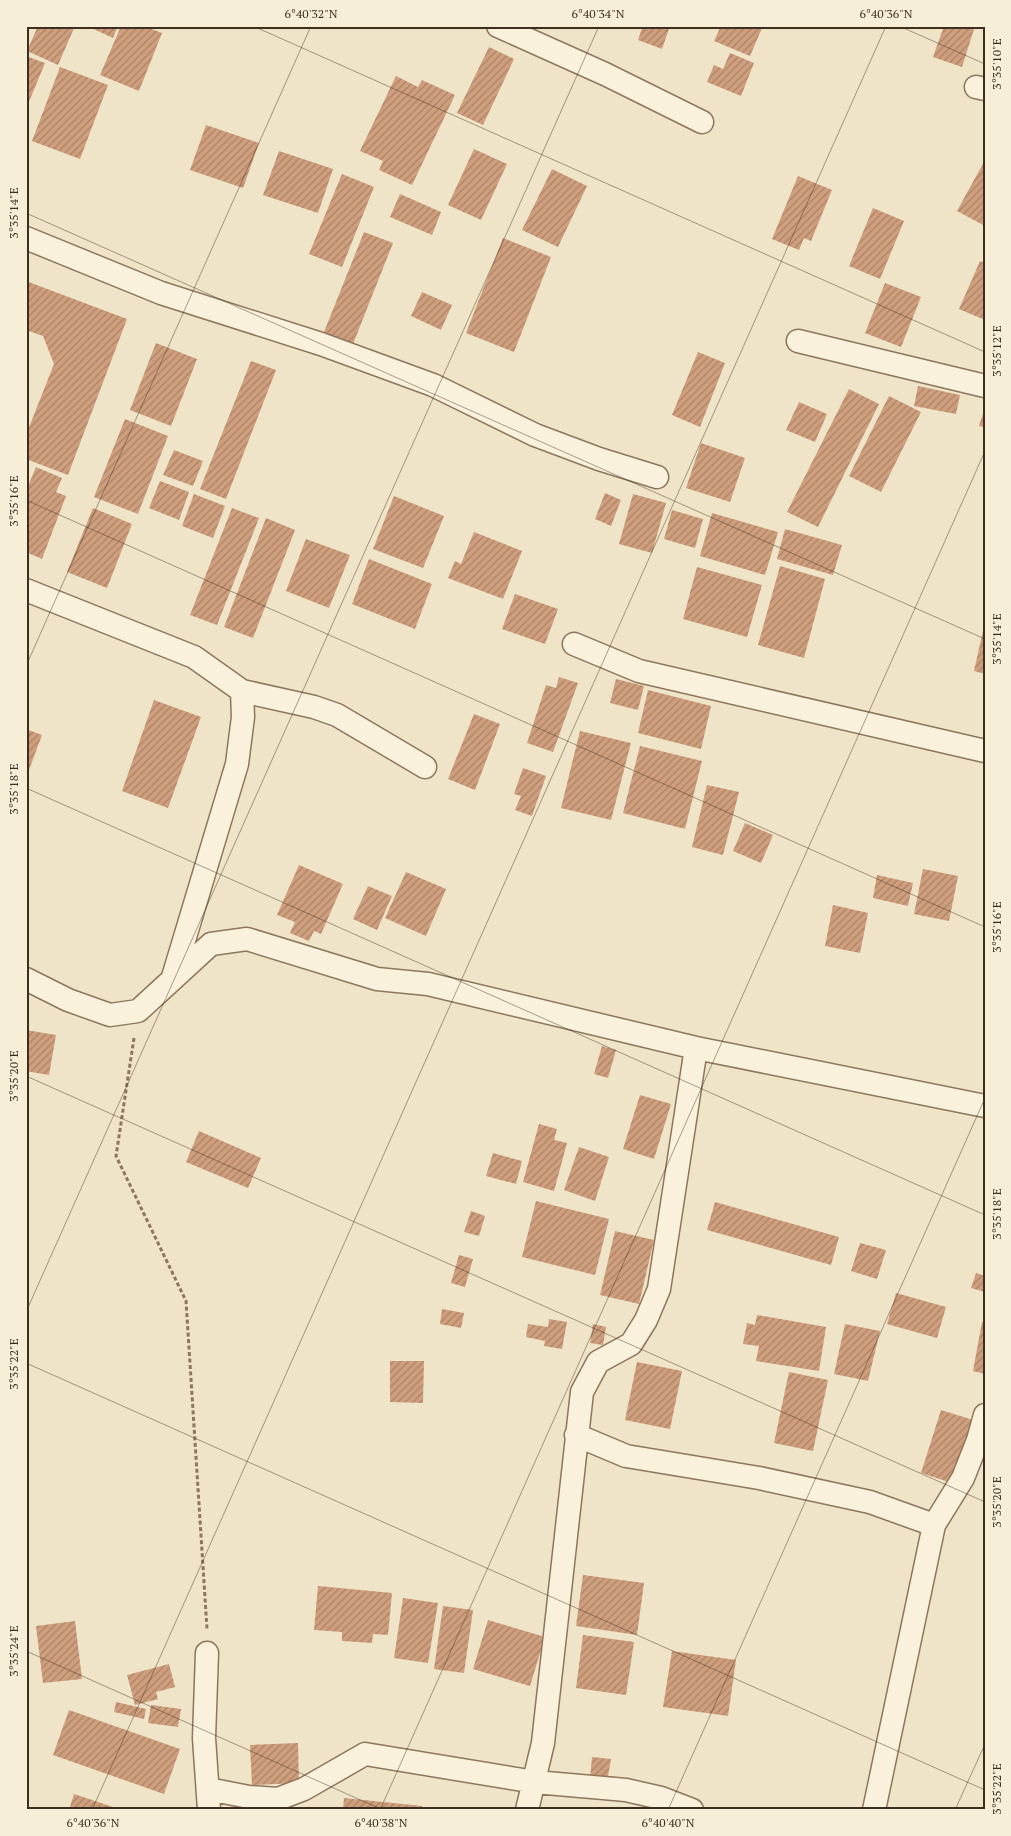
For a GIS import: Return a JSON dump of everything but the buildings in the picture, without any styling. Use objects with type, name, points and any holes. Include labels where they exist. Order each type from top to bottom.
[{"type":"street","points":[[498,26],[605,74],[702,122]]},
{"type":"street","points":[[26,238],[162,293],[321,344],[433,385],[535,435],[599,459],[656,477]]},
{"type":"street","points":[[798,341],[985,386]]},
{"type":"street","points":[[26,590],[194,657],[242,691],[337,714],[425,767]]},
{"type":"street","points":[[574,644],[639,671],[985,751]]},
{"type":"street","points":[[173,977],[237,764],[243,717],[242,691]]},
{"type":"street","points":[[26,979],[68,1000],[110,1015],[138,1010],[211,944],[247,938],[377,979],[428,984],[696,1048],[985,1106]]},
{"type":"street","points":[[527,1810],[535,1782],[548,1702],[582,1392],[598,1362],[631,1344],[646,1320],[659,1289],[696,1048]]},
{"type":"street","points":[[874,1810],[934,1525],[962,1478],[978,1440],[985,1415]]},
{"type":"street","points":[[576,1435],[626,1456],[759,1478],[870,1502],[934,1525]]},
{"type":"street","points":[[208,1653],[204,1738],[209,1800],[249,1797],[278,1799],[304,1789],[365,1754],[535,1782],[626,1790],[661,1798],[692,1810]]},
{"type":"path","points":[[138,1010],[116,1156],[186,1301],[208,1653]]}]
